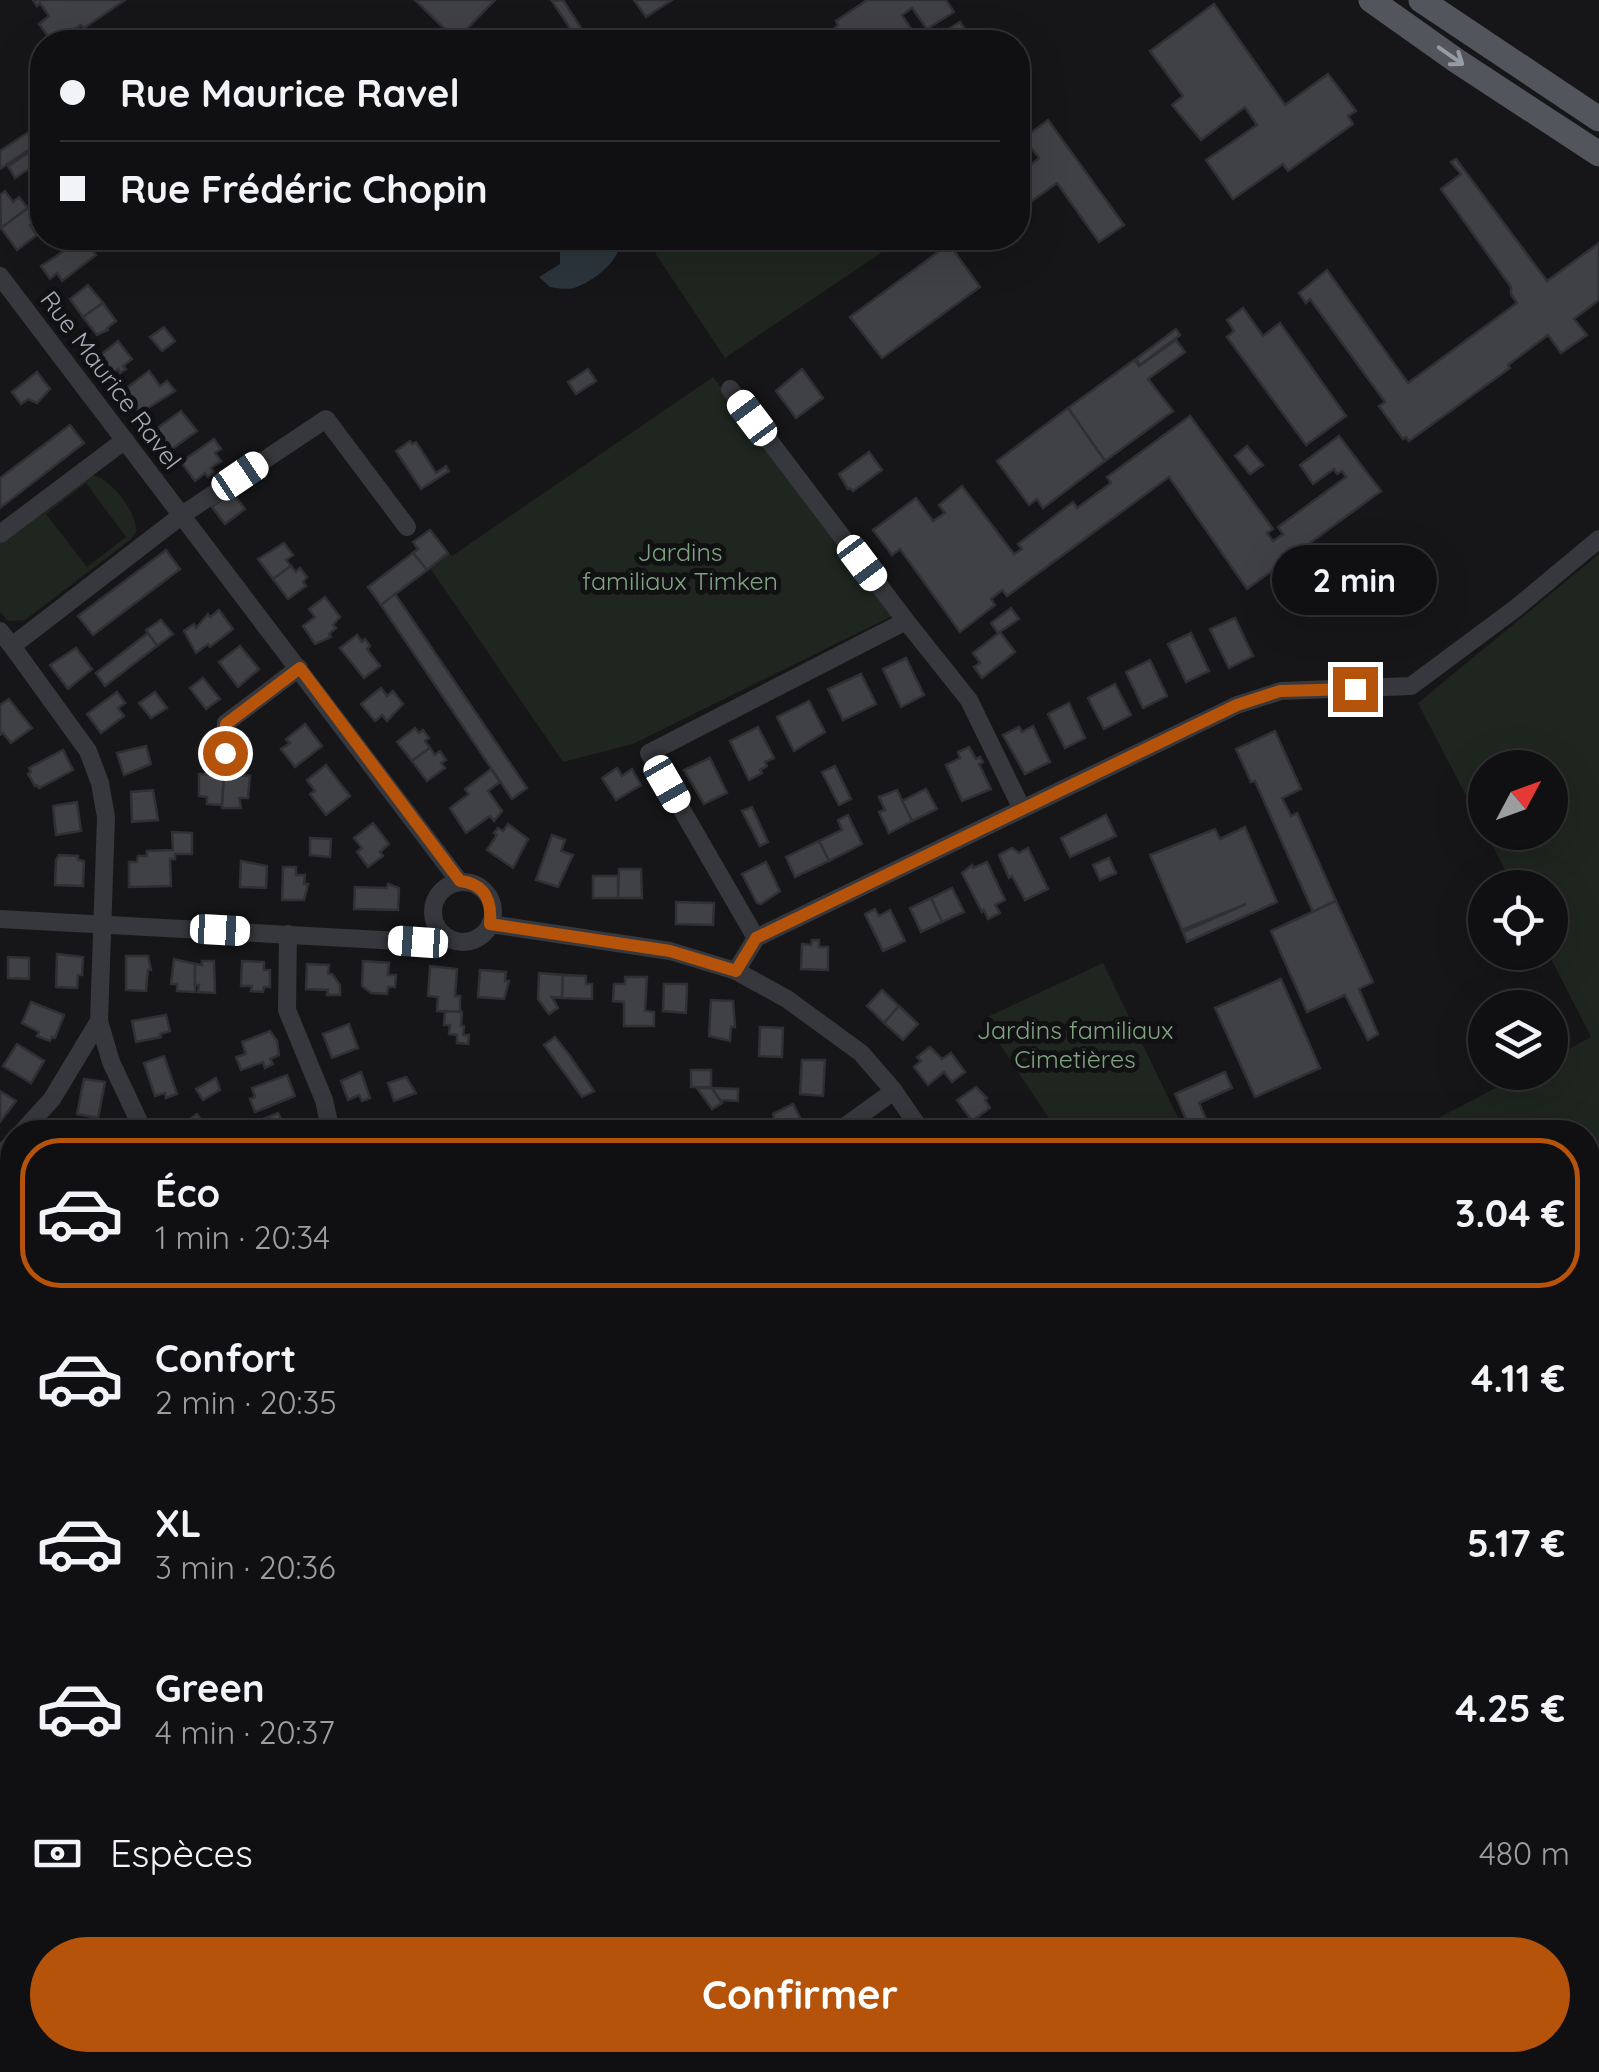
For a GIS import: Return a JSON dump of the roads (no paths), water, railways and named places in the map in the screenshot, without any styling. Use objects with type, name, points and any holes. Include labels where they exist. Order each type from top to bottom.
[{"type":"main road","points":[[1371,0],[1599,154]]},
{"type":"main road","points":[[1421,0],[1599,119]]},
{"type":"street","name":"Rue Maurice Ravel","points":[[0,276],[460,881]]},
{"type":"street","points":[[730,389],[969,700],[1022,809]]},
{"type":"street","points":[[138,1120],[111,1062],[99,1022],[106,817],[100,783],[88,751],[6,639],[182,514],[326,419],[407,528]]},
{"type":"street","points":[[0,534],[125,440]]},
{"type":"street","points":[[736,971],[756,938],[1237,705],[1280,691],[1411,686],[1599,539]]},
{"type":"street","points":[[756,938],[650,754],[906,621]]},
{"type":"street","points":[[225,753],[226,724],[300,668]]},
{"type":"street","points":[[0,919],[418,942],[444,937],[461,942],[481,936],[490,924],[490,901],[472,882],[447,886],[437,897],[434,919],[444,937]]},
{"type":"street","points":[[490,924],[670,951],[736,971],[786,999],[861,1053],[914,1120]]},
{"type":"street","points":[[288,934],[286,1010],[324,1100],[328,1120]]},
{"type":"street","points":[[33,1120],[52,1099],[99,1022]]},
{"type":"street","points":[[854,1120],[894,1091]]},
{"type":"park label","name":"Jardins familiaux Timken","points":[[680,566]]},
{"type":"park label","name":"Jardins familiaux Cimetières","points":[[1075,1044]]}]
